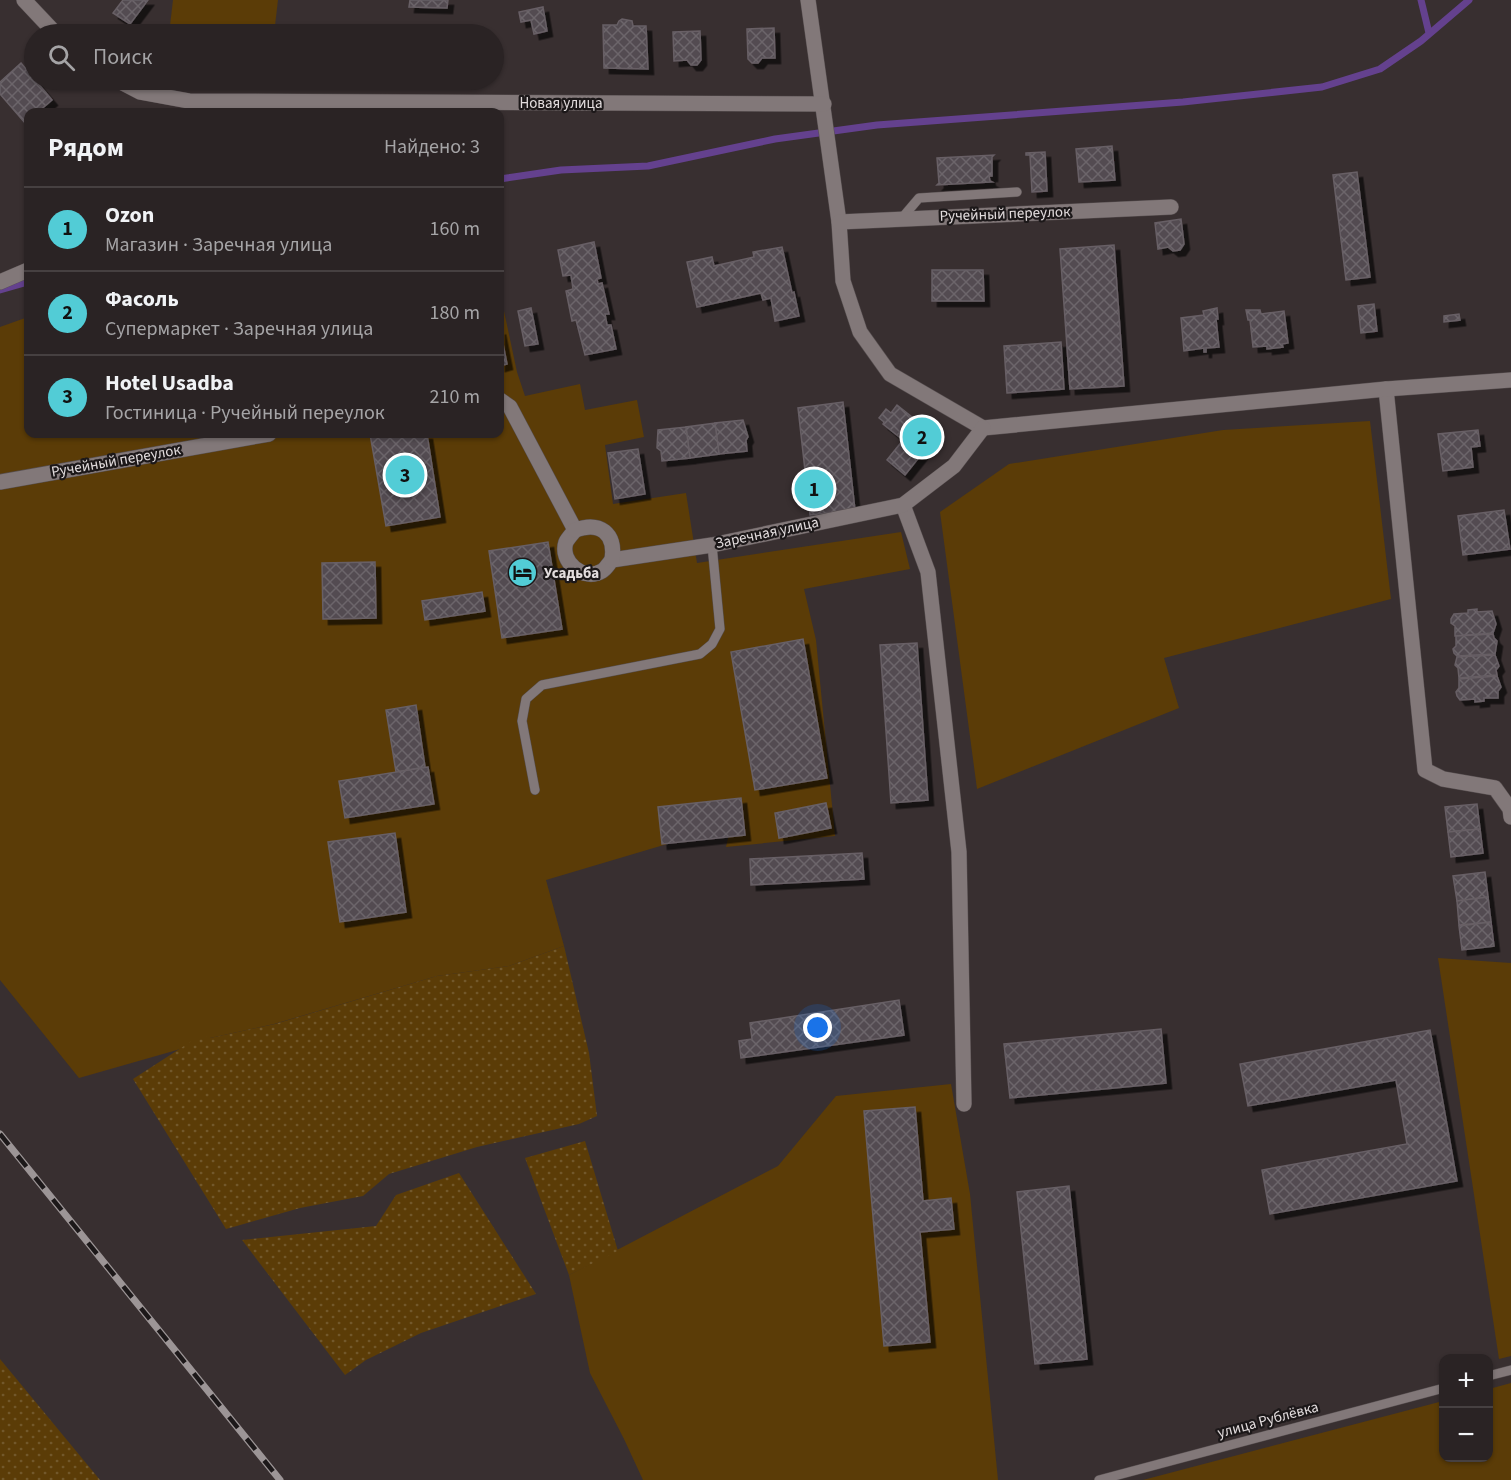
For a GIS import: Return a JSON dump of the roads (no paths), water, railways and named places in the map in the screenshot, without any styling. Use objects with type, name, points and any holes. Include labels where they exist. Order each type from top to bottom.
[{"type":"street","points":[[24,0],[47,24]]},
{"type":"street","points":[[808,0],[839,222],[843,281],[860,332],[890,374],[983,428],[1386,389],[1511,380]]},
{"type":"street","name":"Новая улица","points":[[136,90],[185,107],[824,105]]},
{"type":"street","name":"Ручейный переулок","points":[[839,222],[1171,207]]},
{"type":"street","points":[[0,282],[24,272]]},
{"type":"street","points":[[1386,389],[1425,770],[1443,779],[1495,788],[1510,809],[1511,817]]},
{"type":"street","points":[[504,403],[510,407],[575,530],[587,526],[600,528],[609,536],[614,547],[612,560]]},
{"type":"street","name":"Заречная улица","points":[[575,530],[566,542],[566,556],[574,569],[588,574],[602,571],[612,560],[712,545],[903,505],[954,466],[983,428]]},
{"type":"street","name":"Ручейный переулок","points":[[0,482],[246,438]]},
{"type":"street","points":[[903,505],[928,572],[959,852],[964,1104]]},
{"type":"lane","points":[[902,218],[919,198],[1017,192]]},
{"type":"lane","points":[[534,790],[522,721],[526,699],[542,685],[700,654],[712,644],[720,629],[712,545]]},
{"type":"lane","points":[[1493,1375],[1511,1370]]},
{"type":"lane","name":"улица Рублёвка","points":[[1099,1480],[1439,1389]]},
{"type":"waterway","points":[[1421,0],[1429,33]]},
{"type":"waterway","points":[[504,178],[561,170],[648,166],[775,139],[877,125],[1183,102],[1322,87],[1380,69],[1421,41],[1469,0]]},
{"type":"waterway","points":[[0,290],[24,283]]},
{"type":"railway","points":[[0,1134],[280,1480]]},
{"type":"place","name":"Фасоль","points":[[922,437]]},
{"type":"place","name":"Hotel Usadba","points":[[405,475]]},
{"type":"place","name":"Ozon","points":[[814,489]]},
{"type":"place","name":"Усадьба","points":[[523,573]]}]
